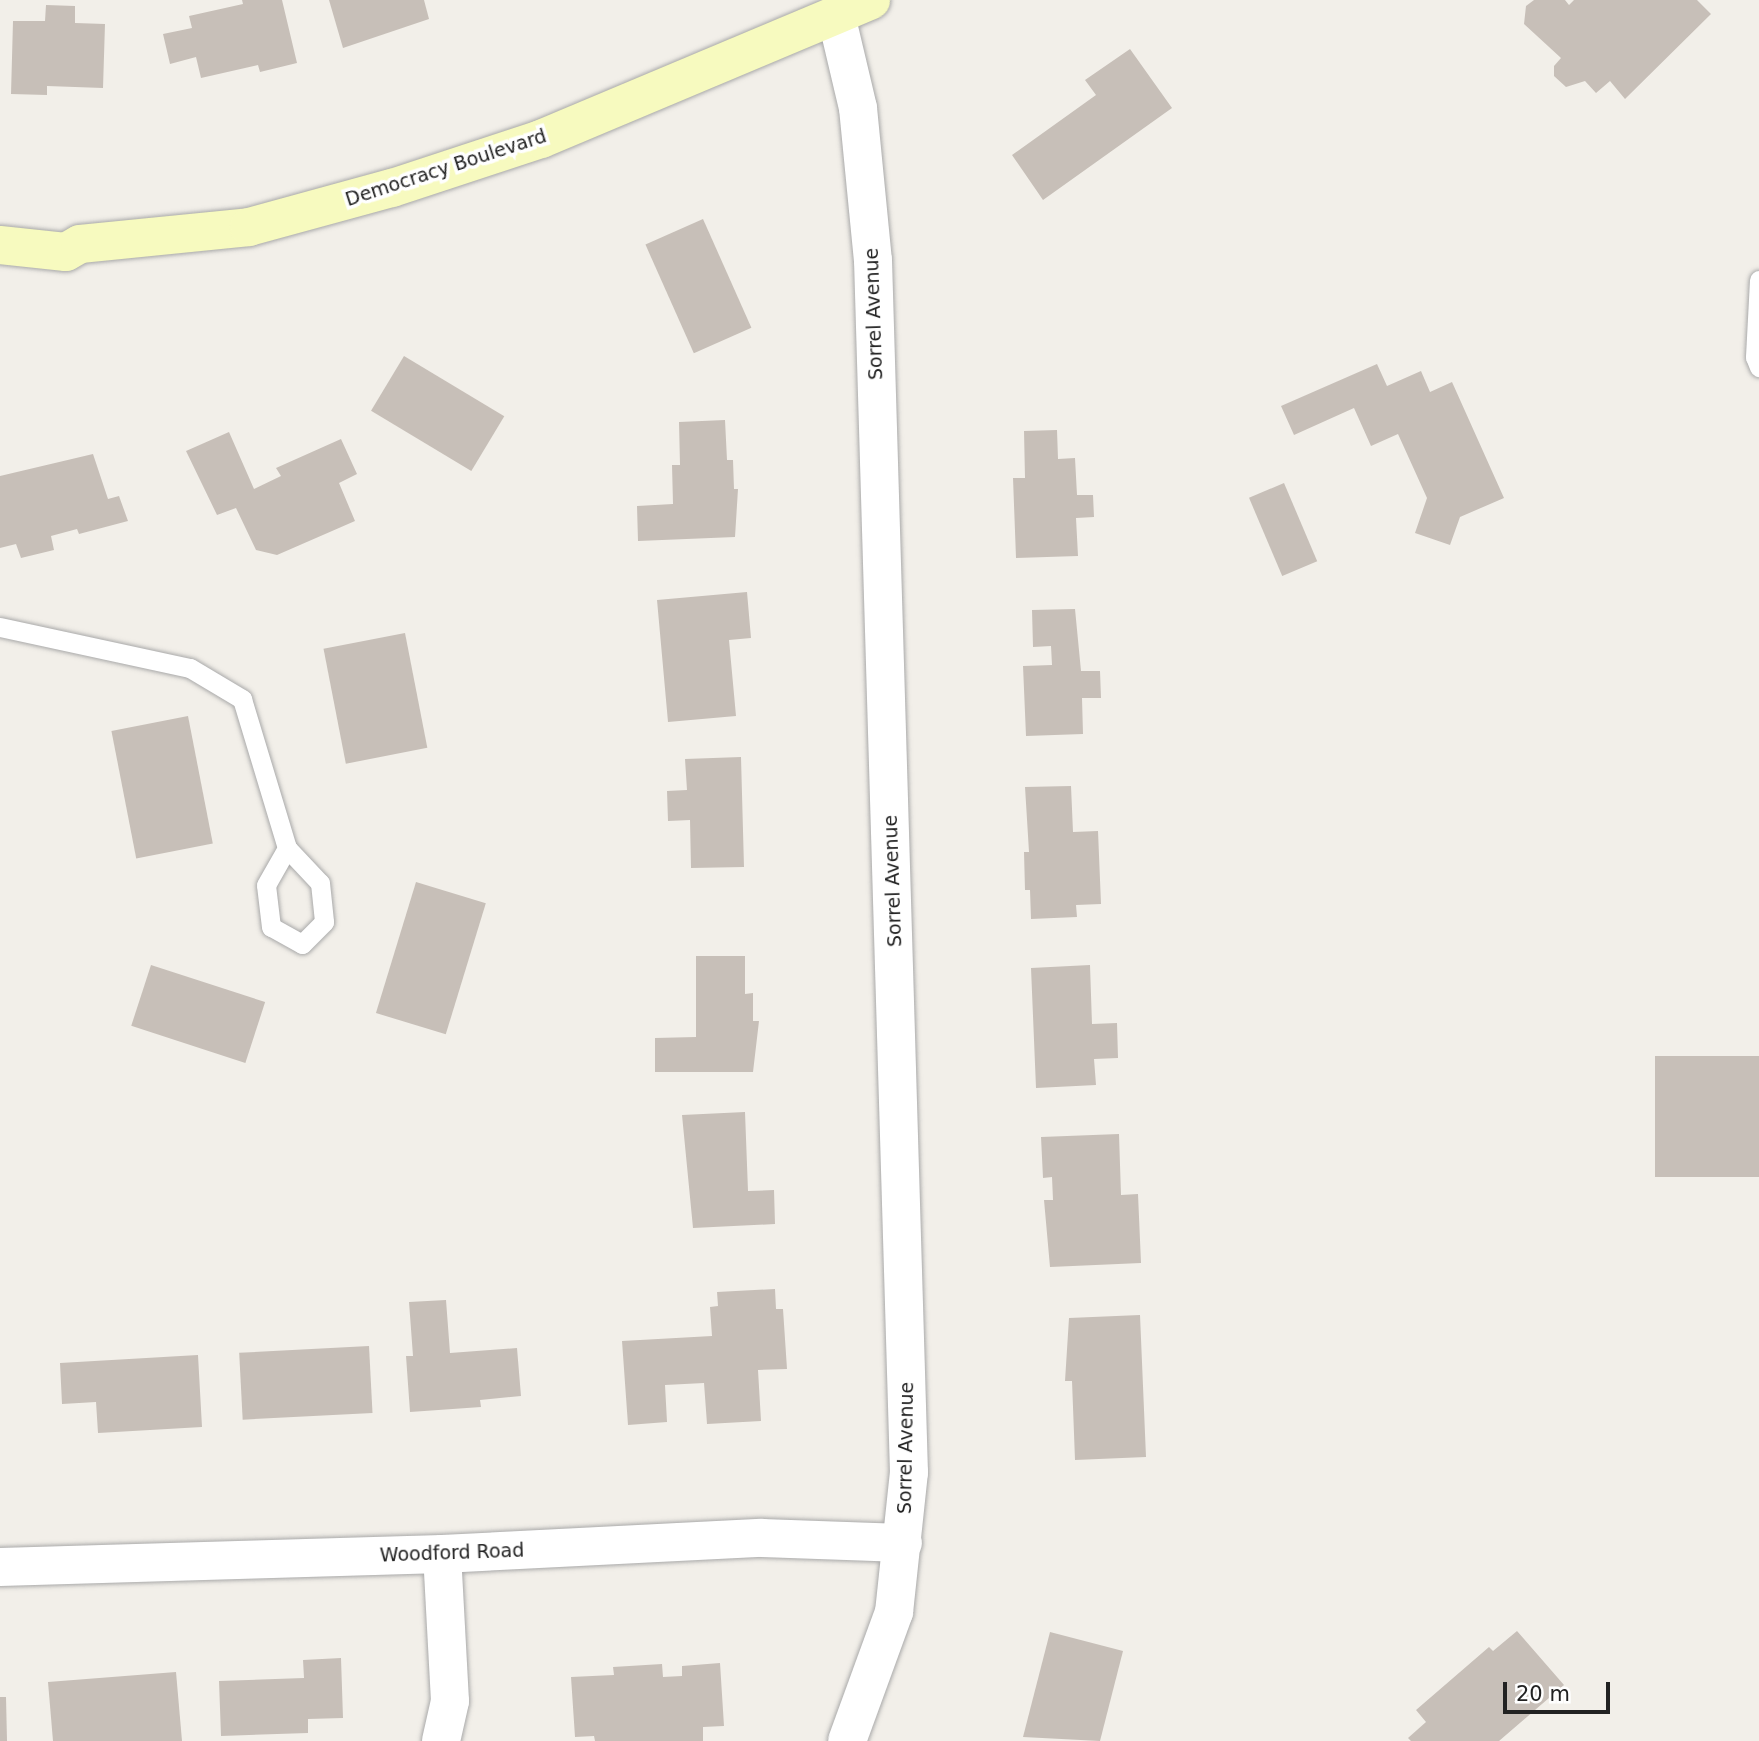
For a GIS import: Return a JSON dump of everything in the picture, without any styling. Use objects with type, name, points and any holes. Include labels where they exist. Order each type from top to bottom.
[{"type":"main road","name":"Democracy Boulevard","points":[[0,245],[66,252],[80,244],[262,223],[541,139],[871,0]]},
{"type":"street","name":"Sorrel Avenue","points":[[836,15],[858,108],[873,260],[906,1278],[909,1472],[904,1544],[894,1612],[847,1741]]},
{"type":"street","name":"Woodford Road","points":[[0,1567],[442,1554],[762,1538],[904,1544]]},
{"type":"street","points":[[442,1554],[450,1701],[442,1741]]},
{"type":"lane","points":[[1759,280],[1755,356],[1759,367]]},
{"type":"lane","points":[[0,627],[190,668],[242,699],[286,848]]},
{"type":"building","points":[[242,0],[282,0],[297,63],[260,72],[258,65],[201,78],[196,57],[170,64],[163,34],[192,28],[189,16],[243,4]]},
{"type":"building","points":[[329,0],[424,0],[429,19],[343,48]]},
{"type":"building","points":[[1534,0],[1565,0],[1569,5],[1574,0],[1697,0],[1711,14],[1625,99],[1610,81],[1596,93],[1585,81],[1566,87],[1554,76],[1554,66],[1561,58],[1524,24],[1526,6]]},
{"type":"building","points":[[46,5],[75,6],[75,23],[105,24],[103,88],[47,86],[47,95],[11,94],[13,21],[45,21]]},
{"type":"building","points":[[1130,49],[1172,108],[1043,200],[1012,155],[1096,95],[1085,80]]},
{"type":"building","points":[[703,219],[751,328],[694,353],[645,245]]},
{"type":"building","points":[[404,356],[504,416],[471,471],[371,411]]},
{"type":"building","points":[[1377,364],[1387,386],[1421,371],[1430,392],[1452,382],[1504,498],[1460,517],[1450,545],[1415,533],[1427,498],[1398,434],[1371,446],[1354,408],[1294,435],[1281,406]]},
{"type":"building","points":[[725,420],[727,460],[733,460],[734,489],[738,489],[735,537],[638,541],[637,506],[673,504],[672,465],[680,465],[679,422]]},
{"type":"building","points":[[1057,430],[1058,459],[1075,458],[1077,495],[1093,495],[1094,517],[1076,518],[1078,556],[1016,558],[1013,478],[1025,478],[1024,431]]},
{"type":"building","points":[[229,432],[254,489],[281,476],[276,468],[341,439],[357,474],[339,483],[355,521],[277,555],[256,550],[236,508],[217,515],[186,451]]},
{"type":"building","points":[[93,454],[108,499],[119,496],[128,521],[79,534],[77,529],[51,536],[54,550],[21,558],[16,544],[0,548],[0,476]]},
{"type":"building","points":[[1284,483],[1317,561],[1282,576],[1249,498]]},
{"type":"building","points":[[747,592],[751,638],[729,640],[736,716],[668,722],[657,600]]},
{"type":"building","points":[[1075,609],[1081,671],[1100,671],[1101,698],[1082,698],[1083,734],[1026,736],[1023,666],[1052,665],[1051,646],[1033,647],[1032,610]]},
{"type":"building","points":[[405,633],[427,748],[346,764],[324,649]]},
{"type":"building","points":[[188,716],[213,844],[136,858],[111,731]]},
{"type":"building","points":[[741,757],[744,867],[691,868],[690,820],[668,821],[667,791],[687,790],[685,759]]},
{"type":"building","points":[[1071,786],[1073,832],[1098,831],[1101,904],[1076,905],[1077,917],[1031,919],[1030,890],[1025,890],[1024,852],[1029,852],[1025,787]]},
{"type":"building","points":[[416,882],[486,903],[446,1034],[376,1013]]},
{"type":"building","points":[[696,956],[745,956],[745,994],[753,993],[753,1021],[759,1021],[753,1072],[655,1072],[655,1038],[696,1037]]},
{"type":"building","points":[[151,965],[265,1002],[245,1063],[131,1026]]},
{"type":"building","points":[[1090,965],[1092,1024],[1117,1023],[1118,1058],[1094,1059],[1096,1085],[1036,1088],[1031,968]]},
{"type":"building","points":[[1655,1056],[1759,1056],[1759,1177],[1655,1177]]},
{"type":"building","points":[[745,1112],[748,1191],[774,1190],[775,1224],[693,1228],[682,1115]]},
{"type":"building","points":[[1119,1134],[1121,1195],[1138,1194],[1141,1263],[1050,1267],[1044,1200],[1053,1200],[1052,1177],[1043,1178],[1041,1137]]},
{"type":"building","points":[[775,1289],[776,1309],[783,1309],[787,1369],[758,1370],[761,1421],[707,1424],[704,1383],[665,1385],[667,1422],[628,1425],[622,1341],[712,1336],[710,1307],[718,1306],[717,1292]]},
{"type":"building","points":[[446,1300],[450,1353],[517,1348],[521,1396],[480,1400],[481,1407],[410,1412],[406,1356],[413,1356],[409,1302]]},
{"type":"building","points":[[1140,1315],[1146,1457],[1075,1460],[1072,1381],[1065,1381],[1069,1318]]},
{"type":"building","points":[[369,1346],[373,1413],[243,1420],[239,1353]]},
{"type":"building","points":[[198,1355],[202,1427],[98,1433],[96,1402],[62,1404],[60,1363]]},
{"type":"building","points":[[1517,1631],[1564,1685],[1499,1741],[1411,1741],[1408,1738],[1426,1722],[1416,1710],[1489,1647],[1493,1651]]},
{"type":"building","points":[[1050,1632],[1123,1651],[1100,1741],[1023,1737]]},
{"type":"building","points":[[341,1658],[343,1718],[308,1719],[308,1733],[221,1736],[219,1681],[304,1678],[303,1660]]},
{"type":"building","points":[[720,1663],[724,1726],[703,1727],[703,1741],[595,1741],[594,1736],[575,1737],[571,1677],[614,1675],[613,1667],[662,1664],[663,1677],[682,1676],[682,1666]]},
{"type":"building","points":[[176,1672],[182,1741],[53,1741],[48,1682]]},
{"type":"building","points":[[0,1697],[6,1697],[7,1741],[0,1741]]}]
